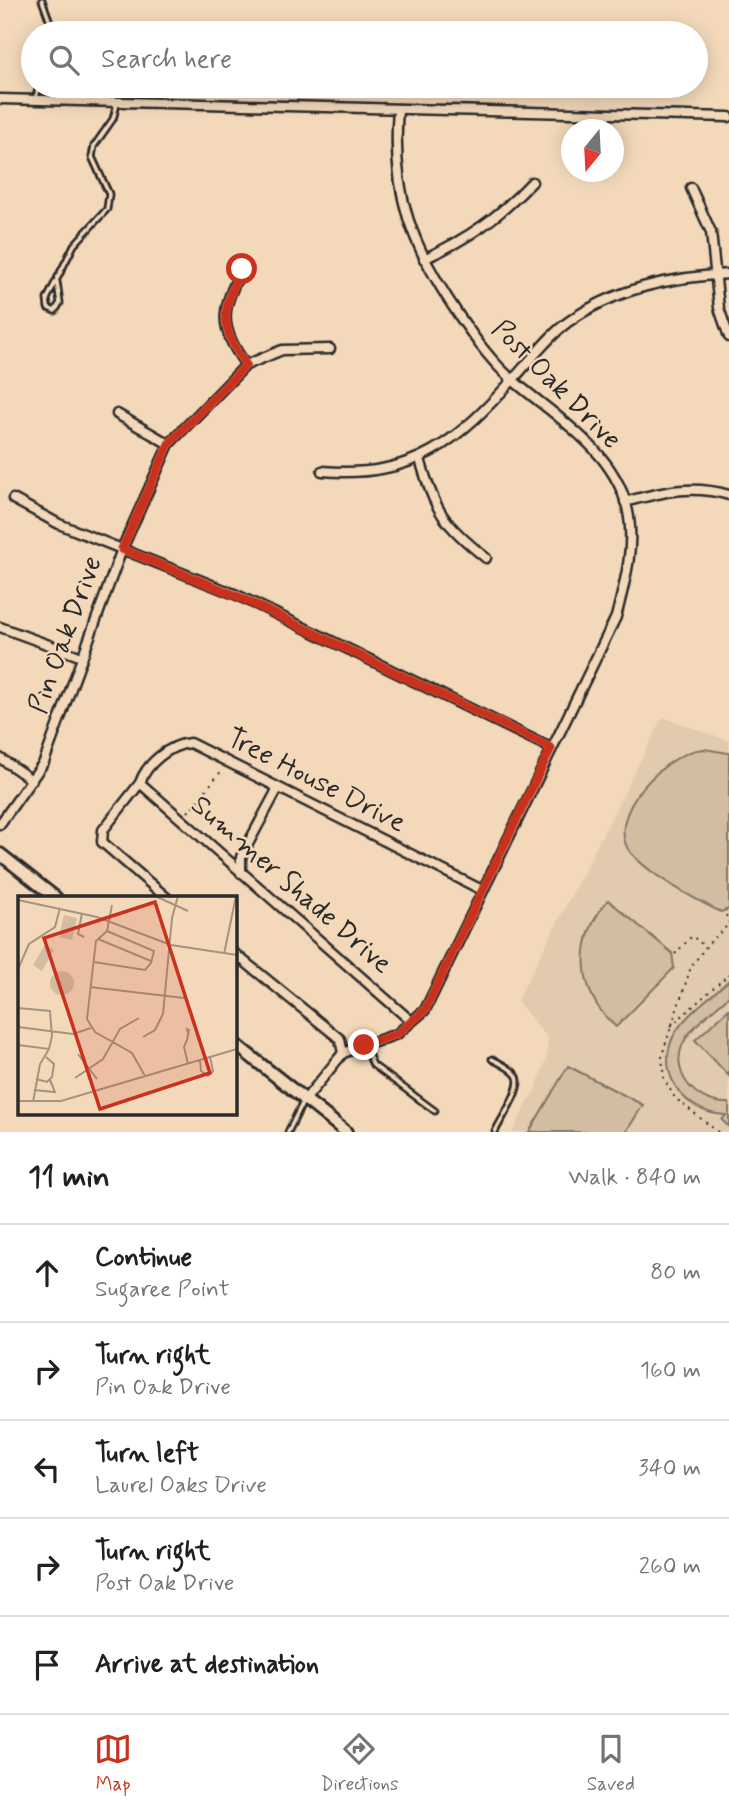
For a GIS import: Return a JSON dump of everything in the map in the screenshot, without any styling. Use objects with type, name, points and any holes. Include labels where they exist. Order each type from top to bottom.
[{"type":"street","points":[[0,99],[729,117]]},
{"type":"street","name":"Post Oak Drive","points":[[343,1052],[397,1034],[425,1010],[616,617],[630,564],[625,502],[609,471],[585,438],[512,380],[481,347],[424,259],[409,227],[396,174],[398,108]]},
{"type":"street","points":[[424,259],[461,242],[501,214],[532,182]]},
{"type":"street","points":[[691,188],[711,232],[719,308],[729,337]]},
{"type":"street","points":[[242,269],[228,297],[225,327],[232,347],[246,365]]},
{"type":"street","points":[[321,471],[372,471],[420,459],[456,438],[568,322],[617,295],[653,282],[729,274]]},
{"type":"street","name":"Pin Oak Drive","points":[[0,824],[44,762],[122,549],[169,444],[246,365],[282,350],[330,349]]},
{"type":"street","points":[[117,414],[169,444]]},
{"type":"street","points":[[420,459],[432,501],[452,531],[486,558]]},
{"type":"street","points":[[625,502],[674,488],[709,489],[729,495]]},
{"type":"street","points":[[13,499],[59,524],[237,596],[551,748]]},
{"type":"street","points":[[0,627],[82,657]]},
{"type":"street","name":"Tree House Drive","points":[[165,896],[102,842],[103,830],[140,783],[143,774],[169,749],[190,743],[482,890]]},
{"type":"street","points":[[0,758],[32,780]]},
{"type":"street","name":"Summer Shade Drive","points":[[140,783],[411,1021]]},
{"type":"street","points":[[241,873],[241,858],[278,788]]},
{"type":"street","points":[[0,854],[54,896]]},
{"type":"street","points":[[236,955],[340,1039],[343,1052],[304,1101]]},
{"type":"street","points":[[236,1045],[346,1132]]},
{"type":"lane","points":[[41,0],[49,21]]},
{"type":"lane","points":[[57,282],[60,303],[55,311],[48,308],[47,299],[74,245],[107,209],[109,194],[92,157],[94,146],[113,118],[118,102]]},
{"type":"lane","points":[[364,1045],[373,1065],[435,1111]]},
{"type":"lane","points":[[492,1059],[516,1074],[519,1081],[516,1094],[495,1132]]},
{"type":"lane","points":[[288,1132],[304,1101]]},
{"type":"path","points":[[188,812],[224,768]]},
{"type":"path","points":[[719,1132],[680,1104],[664,1079],[662,1055],[691,967],[705,947],[729,923],[726,915]]},
{"type":"path","points":[[675,954],[692,936],[705,947]]},
{"type":"path","points":[[670,1027],[729,974]]},
{"type":"shaded area","points":[[663,717],[729,741],[729,1132],[512,1132],[535,1090],[546,1060],[548,1039],[517,1001]]},
{"type":"shaded area","points":[[704,749],[729,753],[729,909],[721,912],[649,870],[631,853],[624,838],[625,822],[631,805],[643,788],[673,761],[689,752]]},
{"type":"shaded area","points":[[608,900],[672,953],[674,968],[616,1027],[593,998],[585,965],[585,948],[590,931]]},
{"type":"shaded area","points":[[729,980],[729,996],[690,1032],[681,1050],[680,1062],[687,1083],[695,1092],[717,1102],[729,1103],[729,1127],[722,1120],[726,1115],[710,1113],[685,1098],[670,1073],[668,1059],[670,1045],[682,1023]]},
{"type":"shaded area","points":[[729,1009],[729,1076],[695,1040]]},
{"type":"shaded area","points":[[568,1066],[643,1105],[626,1132],[529,1132]]},
{"type":"route","points":[[242,269],[228,297],[225,327],[232,347],[246,365],[169,444],[158,463],[122,549],[237,596],[551,748],[425,1010],[397,1034],[364,1045]]}]
